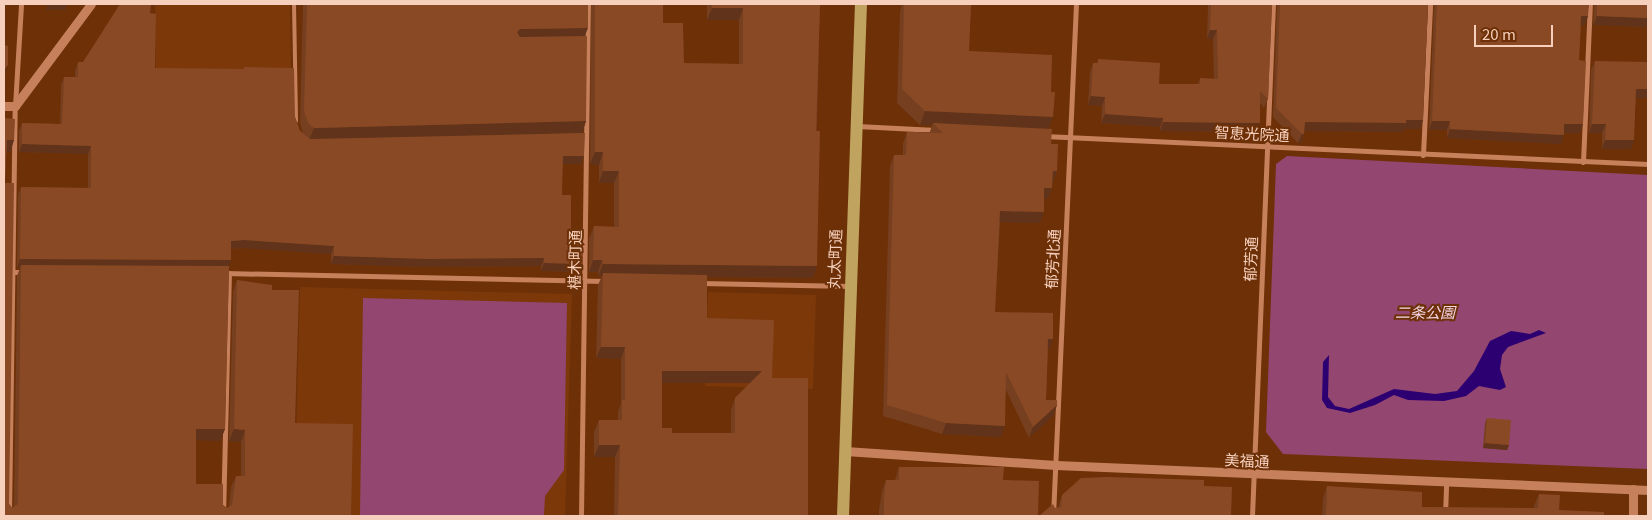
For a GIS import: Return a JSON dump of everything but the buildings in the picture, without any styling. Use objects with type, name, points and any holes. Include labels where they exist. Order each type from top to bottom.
[{"type":"main road","name":"丸太町通","points":[[843,516],[854,126],[861,4]]},
{"type":"street","points":[[9,516],[15,106],[21,4]]},
{"type":"street","points":[[15,106],[91,4]]},
{"type":"street","name":"椹木町通","points":[[581,516],[588,137],[588,4]]},
{"type":"street","name":"郁芳北通","points":[[1054,516],[1076,4]]},
{"type":"street","name":"郁芳通","points":[[1252,516],[1273,4]]},
{"type":"street","points":[[1423,155],[1430,4]]},
{"type":"street","points":[[1583,162],[1590,4]]},
{"type":"street","points":[[4,106],[15,106]]},
{"type":"street","points":[[854,126],[942,130]]},
{"type":"street","name":"智恵光院通","points":[[1040,136],[1267,148],[1648,164]]},
{"type":"street","points":[[13,272],[33,272]]},
{"type":"street","points":[[220,273],[616,281]]},
{"type":"street","points":[[223,516],[229,273]]},
{"type":"street","points":[[694,282],[849,286]]},
{"type":"street","name":"美福通","points":[[845,450],[1056,465],[1648,490]]},
{"type":"street","points":[[1445,516],[1446,482]]},
{"type":"street","points":[[1633,489],[1633,516]]},
{"type":"lane","points":[[294,4],[298,130]]},
{"type":"lane","points":[[579,44],[588,44]]},
{"type":"lane","points":[[578,137],[588,137]]},
{"type":"shaded area","points":[[155,4],[290,4],[291,73],[156,75]]},
{"type":"shaded area","points":[[300,287],[572,294],[565,516],[294,516]]},
{"type":"shaded area","points":[[708,292],[816,295],[813,389],[705,386]]},
{"type":"shaded area","points":[[1539,330],[1546,333],[1508,347],[1502,355],[1500,369],[1506,387],[1500,390],[1479,386],[1466,396],[1444,401],[1408,400],[1394,395],[1375,405],[1350,413],[1327,408],[1322,400],[1323,362],[1329,355],[1328,397],[1335,406],[1349,409],[1394,389],[1435,394],[1457,391],[1474,371],[1490,341],[1511,331],[1530,334]]},
{"type":"green space","name":"二条公園","points":[[1287,156],[1648,175],[1648,469],[1283,454],[1266,432],[1276,164]]},
{"type":"green space","points":[[363,298],[567,303],[564,470],[545,496],[544,516],[360,516]]}]
